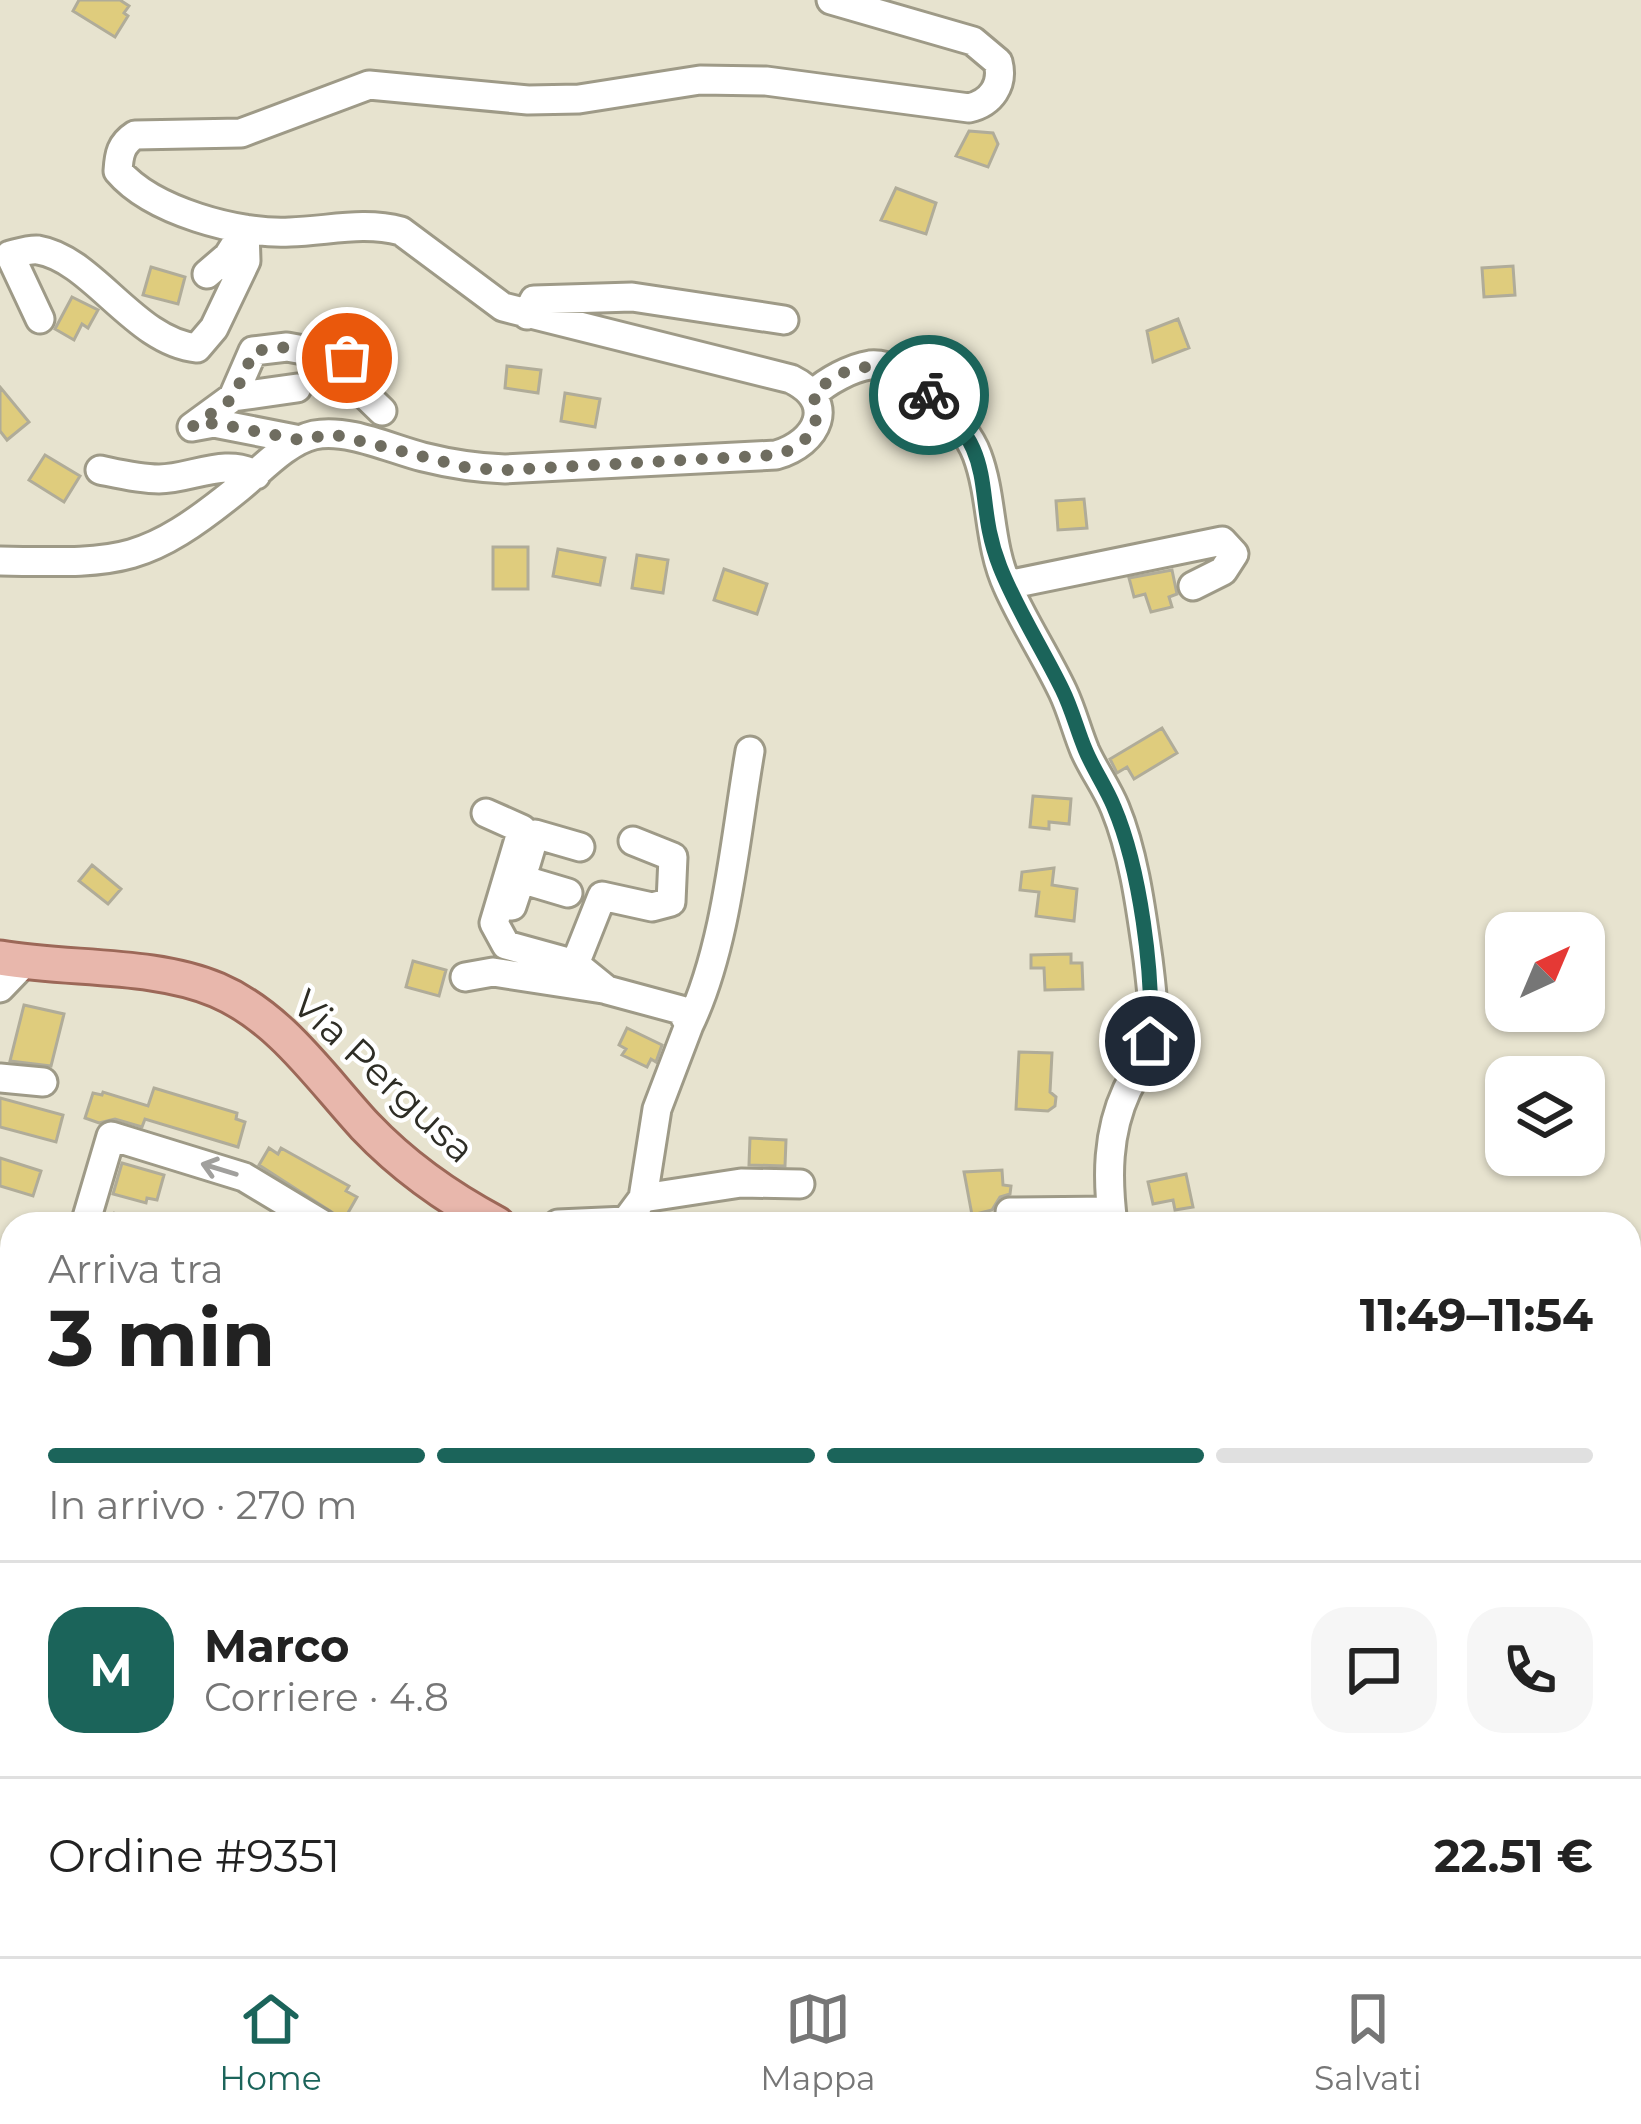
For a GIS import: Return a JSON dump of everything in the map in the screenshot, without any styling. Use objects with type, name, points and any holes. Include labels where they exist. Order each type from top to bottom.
[{"type":"main road","name":"Via Pergusa","points":[[12,960],[175,978],[221,992],[279,1031],[394,1154],[429,1183],[477,1212]]},
{"type":"street","points":[[297,388],[233,398],[192,427],[214,423],[300,440],[332,434],[469,468],[506,470],[776,455],[793,450],[814,430],[818,409],[813,394],[791,379],[503,307],[400,231],[362,226],[287,232],[245,229],[200,218],[131,186],[118,171],[119,154],[125,141],[135,135],[241,133],[369,85],[528,100],[579,99],[700,80],[766,81],[969,108],[990,98],[998,86],[998,62],[973,41],[831,0]]},
{"type":"street","points":[[207,274],[227,256],[245,229]]},
{"type":"street","points":[[40,319],[10,255],[38,250],[68,265],[176,346],[197,348],[214,328],[246,261],[245,229]]},
{"type":"street","points":[[527,315],[533,300],[584,296],[632,297],[784,320]]},
{"type":"street","points":[[233,398],[254,351],[287,347],[347,358],[351,381],[382,411]]},
{"type":"street","points":[[813,394],[868,365],[886,367],[951,412],[976,452],[993,551],[1007,585],[1066,697],[1086,753],[1115,808],[1148,960],[1150,1041],[1113,1133],[1107,1173],[1111,1212]]},
{"type":"street","points":[[0,561],[91,562],[142,554],[188,530],[300,440]]},
{"type":"street","points":[[100,470],[164,480],[231,467],[256,475]]},
{"type":"street","points":[[1007,585],[1222,541],[1234,554],[1223,571],[1193,586]]},
{"type":"street","points":[[633,1212],[643,1198],[657,1109],[700,1001],[720,924],[750,751]]},
{"type":"street","points":[[486,813],[522,829],[494,923],[506,945],[575,964],[607,990]]},
{"type":"street","points":[[506,945],[506,921],[535,834],[580,848]]},
{"type":"street","points":[[575,964],[602,896],[652,908],[671,902],[674,857],[633,841]]},
{"type":"street","points":[[521,879],[568,893]]},
{"type":"street","points":[[0,988],[12,960]]},
{"type":"street","points":[[465,976],[493,972],[607,990],[681,1010],[689,1025]]},
{"type":"street","points":[[0,1078],[43,1082]]},
{"type":"street","points":[[97,1212],[111,1136],[244,1177],[302,1212]]},
{"type":"street","points":[[643,1198],[741,1183],[800,1184]]},
{"type":"building","points":[[79,0],[120,0],[129,6],[115,37],[73,11]]},
{"type":"building","points":[[969,131],[993,133],[998,144],[988,167],[956,156]]},
{"type":"building","points":[[896,188],[936,203],[926,234],[881,220]]},
{"type":"building","points":[[1513,266],[1515,295],[1484,297],[1482,268]]},
{"type":"building","points":[[151,267],[185,277],[178,304],[143,295]]},
{"type":"building","points":[[72,297],[98,310],[88,328],[82,324],[74,340],[55,329]]},
{"type":"building","points":[[1178,319],[1189,348],[1153,362],[1147,331]]},
{"type":"building","points":[[507,366],[541,370],[538,393],[505,388]]},
{"type":"building","points":[[0,387],[29,422],[7,440],[0,431]]},
{"type":"building","points":[[565,393],[600,399],[595,427],[561,421]]},
{"type":"building","points":[[45,455],[80,476],[64,502],[29,480]]},
{"type":"building","points":[[1084,499],[1087,528],[1058,530],[1056,501]]},
{"type":"building","points":[[493,547],[528,547],[528,589],[493,589]]},
{"type":"building","points":[[558,549],[605,558],[600,585],[553,576]]},
{"type":"building","points":[[637,555],[668,560],[663,593],[632,588]]},
{"type":"building","points":[[724,569],[767,584],[757,614],[714,600]]},
{"type":"building","points":[[1172,570],[1177,594],[1169,597],[1172,607],[1151,612],[1145,594],[1134,597],[1129,578]]},
{"type":"building","points":[[1162,728],[1177,753],[1134,779],[1127,767],[1117,773],[1110,759]]},
{"type":"building","points":[[1033,796],[1071,799],[1069,824],[1030,827]]},
{"type":"building","points":[[92,865],[121,889],[108,904],[79,881]]},
{"type":"building","points":[[1054,868],[1052,885],[1077,889],[1074,921],[1036,916],[1039,892],[1020,890],[1022,872]]},
{"type":"building","points":[[1071,954],[1071,963],[1082,963],[1083,989],[1045,990],[1044,968],[1031,968],[1031,955]]},
{"type":"building","points":[[413,961],[446,970],[439,996],[406,987]]},
{"type":"building","points":[[24,1005],[64,1014],[51,1066],[10,1061]]},
{"type":"building","points":[[627,1028],[662,1045],[656,1062],[651,1059],[647,1067],[622,1055],[626,1049],[619,1045]]},
{"type":"building","points":[[1019,1052],[1052,1053],[1050,1092],[1056,1097],[1048,1111],[1016,1109]]},
{"type":"building","points":[[154,1088],[237,1113],[236,1119],[245,1122],[238,1147],[145,1119],[142,1127],[115,1119],[99,1123],[85,1118],[93,1093],[148,1106]]},
{"type":"building","points":[[0,1098],[63,1115],[56,1142],[0,1127]]},
{"type":"building","points":[[750,1138],[786,1140],[785,1166],[749,1165]]},
{"type":"building","points":[[269,1148],[278,1154],[281,1148],[349,1186],[346,1191],[357,1197],[349,1212],[332,1212],[259,1165]]},
{"type":"building","points":[[0,1158],[41,1171],[33,1196],[0,1186]]},
{"type":"building","points":[[122,1163],[164,1175],[157,1200],[147,1198],[146,1203],[113,1194]]},
{"type":"building","points":[[1002,1170],[1003,1185],[1011,1186],[1010,1194],[1000,1197],[992,1210],[971,1212],[964,1172]]},
{"type":"building","points":[[1186,1174],[1193,1207],[1175,1210],[1173,1200],[1153,1204],[1148,1182]]},
{"type":"way so far","points":[[347,358],[287,347],[254,351],[233,398],[192,427],[214,423],[300,440],[332,434],[469,468],[506,470],[776,455],[793,450],[814,430],[818,409],[813,394],[822,385],[868,365],[905,376],[929,395]]},
{"type":"route","points":[[929,395],[951,412],[976,452],[993,551],[1115,808],[1148,960],[1150,1041]]}]
